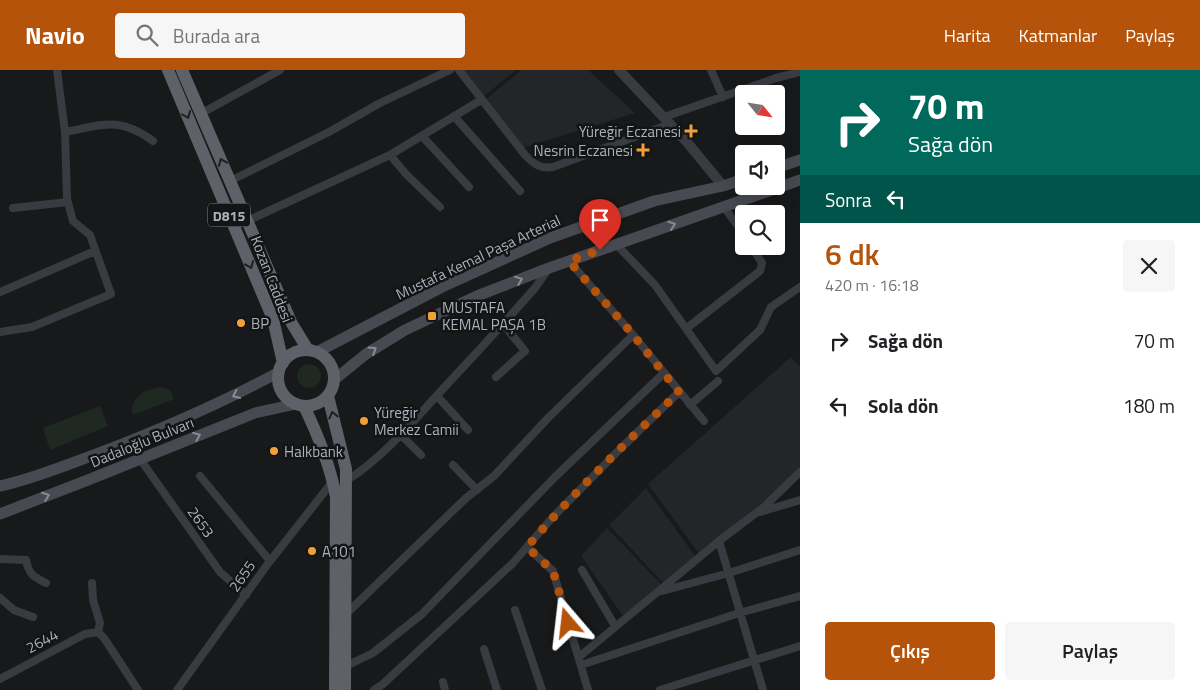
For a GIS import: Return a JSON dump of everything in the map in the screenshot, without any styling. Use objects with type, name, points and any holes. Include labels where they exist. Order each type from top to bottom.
[{"type":"highway","name":"Kozan Caddesi","points":[[168,70],[273,319],[281,367]]},
{"type":"highway","name":"Kozan Caddesi","points":[[182,70],[290,322],[312,351]]},
{"type":"highway","points":[[300,405],[313,405],[321,402],[328,396],[334,380],[334,371],[330,363],[324,356],[312,351],[298,351],[289,356],[281,367],[279,382],[282,391],[288,398],[300,405],[316,432],[339,480],[345,615],[344,690]]},
{"type":"highway","points":[[328,396],[346,469],[339,480],[336,496],[335,690]]},
{"type":"main road","points":[[785,165],[800,160]]},
{"type":"main road","points":[[334,380],[366,354],[405,330],[477,296],[549,268],[800,180]]},
{"type":"main road","name":"Mustafa Kemal Paşa Arterial","points":[[312,351],[442,287],[550,238],[654,201],[735,182]]},
{"type":"main road","name":"Dadaloğlu Bulvarı","points":[[0,486],[24,481],[126,442],[241,393],[281,367]]},
{"type":"main road","name":"Dadaloğlu Bulvarı","points":[[0,514],[255,413],[300,405]]},
{"type":"street","points":[[0,332],[32,326],[111,294],[90,236],[73,221],[68,202],[64,132],[57,70]]},
{"type":"street","points":[[202,113],[280,70]]},
{"type":"street","points":[[230,181],[330,132],[388,99],[450,70]]},
{"type":"street","points":[[459,70],[525,155],[534,165],[544,168],[553,167],[775,74],[800,72]]},
{"type":"street","points":[[619,70],[686,140],[723,186]]},
{"type":"street","points":[[711,70],[723,97]]},
{"type":"street","points":[[247,221],[390,155],[481,100]]},
{"type":"street","points":[[454,116],[520,191]]},
{"type":"street","points":[[64,132],[109,124],[122,124],[138,130],[153,141]]},
{"type":"street","points":[[422,136],[469,188]]},
{"type":"street","points":[[390,155],[406,174],[440,207]]},
{"type":"street","points":[[13,208],[68,202]]},
{"type":"street","points":[[724,207],[735,222]]},
{"type":"street","points":[[616,244],[655,285],[716,370],[760,330],[771,307],[800,287]]},
{"type":"street","points":[[0,292],[95,251]]},
{"type":"street","points":[[687,328],[760,270],[762,263],[757,255]]},
{"type":"street","points":[[569,261],[704,421]]},
{"type":"street","name":"2655","points":[[177,690],[270,561],[339,480],[365,468],[400,434],[503,324],[535,288],[549,268]]},
{"type":"street","points":[[496,376],[525,351],[503,324]]},
{"type":"street","points":[[345,615],[466,498],[494,476],[548,418],[633,335]]},
{"type":"street","points":[[344,667],[373,653],[422,614],[555,477],[664,373]]},
{"type":"street","points":[[690,405],[718,381]]},
{"type":"street","points":[[374,690],[383,684],[513,563],[552,518],[679,392]]},
{"type":"street","points":[[437,396],[468,430]]},
{"type":"street","points":[[400,434],[421,455]]},
{"type":"street","name":"2653","points":[[140,459],[220,572],[246,595]]},
{"type":"street","points":[[453,465],[476,490]]},
{"type":"street","points":[[580,661],[614,626],[756,513],[800,472]]},
{"type":"street","points":[[200,476],[270,561]]},
{"type":"street","points":[[756,513],[800,500]]},
{"type":"street","points":[[719,541],[763,690]]},
{"type":"street","points":[[527,547],[553,571],[588,690]]},
{"type":"street","points":[[657,592],[729,573],[800,550]]},
{"type":"street","points":[[0,560],[26,560],[28,571],[46,583]]},
{"type":"street","points":[[582,570],[614,626]]},
{"type":"street","points":[[92,583],[93,600],[100,623],[98,632],[104,638],[138,690]]},
{"type":"street","points":[[580,661],[800,596]]},
{"type":"street","points":[[0,598],[14,610],[32,617]]},
{"type":"street","points":[[515,610],[542,690]]},
{"type":"street","name":"2644","points":[[0,679],[85,634],[98,632]]},
{"type":"street","points":[[660,690],[800,646]]},
{"type":"street","points":[[484,649],[498,690]]},
{"type":"street","points":[[443,682],[445,690]]},
{"type":"shaded area","points":[[462,70],[516,70],[483,97]]},
{"type":"shaded area","points":[[521,70],[588,70],[635,113],[519,149],[485,100]]},
{"type":"shaded area","points":[[791,357],[800,367],[800,471],[700,555],[648,484]]},
{"type":"shaded area","points":[[309,364],[314,365],[320,371],[320,381],[314,387],[309,388],[304,387],[298,381],[297,376],[298,371],[304,365]]},
{"type":"shaded area","points":[[160,387],[170,390],[174,399],[133,415],[132,409],[135,400],[149,390]]},
{"type":"shaded area","points":[[100,406],[108,426],[50,450],[43,428]]},
{"type":"shaded area","points":[[646,488],[695,556],[664,584],[609,525]]},
{"type":"shaded area","points":[[607,528],[662,585],[623,616],[581,556]]},
{"type":"place","name":"Yüreğir Eczanesi","points":[[691,131]]},
{"type":"place","name":"Nesrin Eczanesi","points":[[643,150]]},
{"type":"place","name":"MUSTAFA KEMAL PAŞA 1B","points":[[432,316]]},
{"type":"place","name":"BP","points":[[241,323]]},
{"type":"place","name":"Yüreğir Merkez Camii","points":[[364,421]]},
{"type":"place","name":"Halkbank","points":[[274,451]]},
{"type":"place","name":"A101","points":[[312,551]]},
{"type":"route","points":[[568,623],[553,571],[527,547],[552,518],[679,392],[629,330],[569,261],[600,250]]}]
